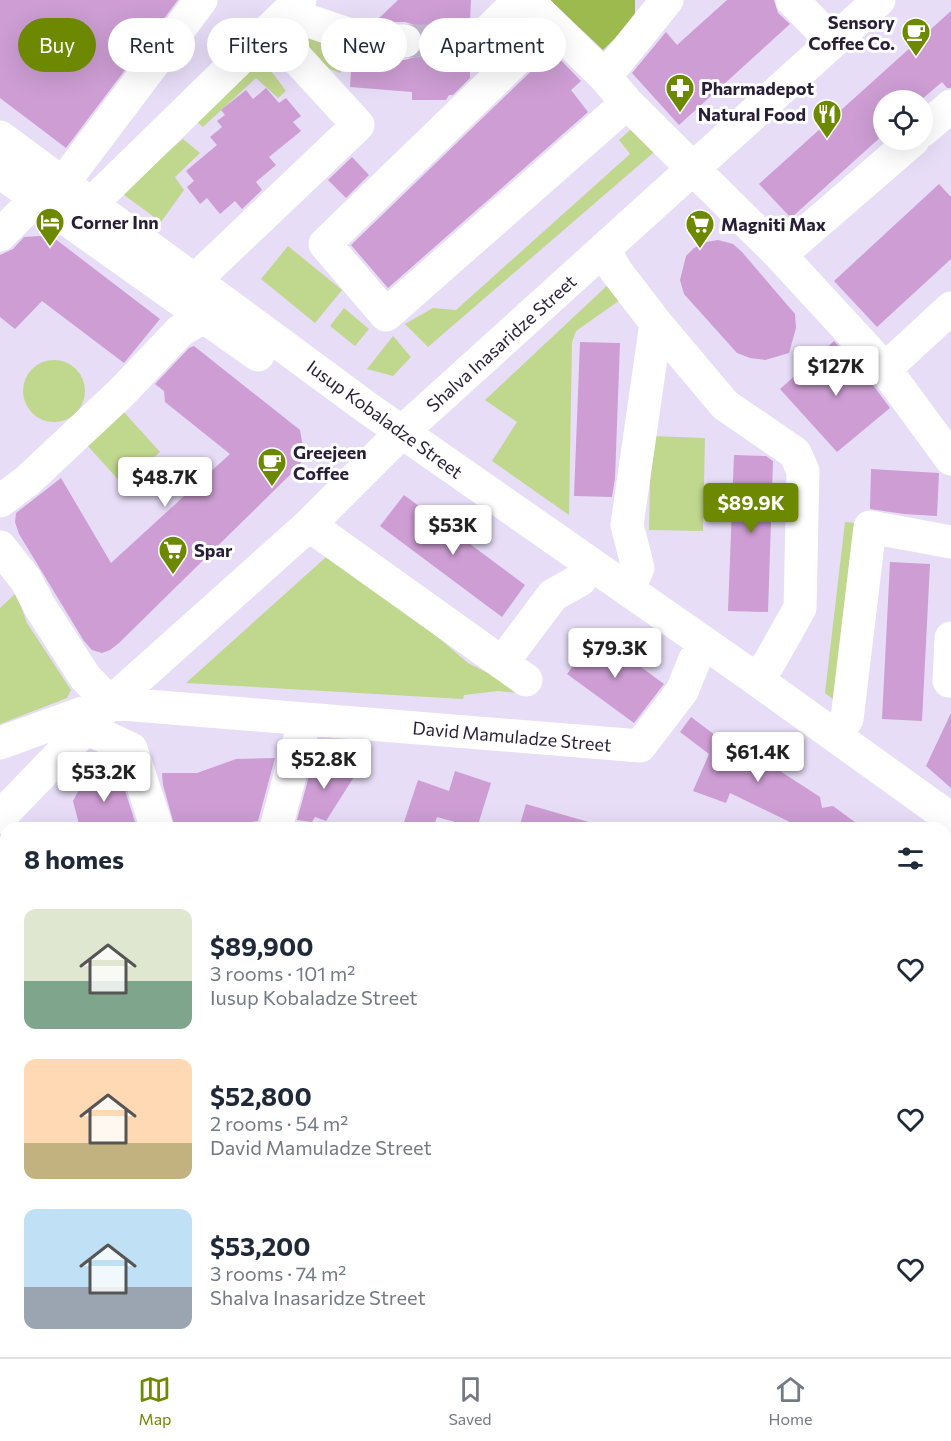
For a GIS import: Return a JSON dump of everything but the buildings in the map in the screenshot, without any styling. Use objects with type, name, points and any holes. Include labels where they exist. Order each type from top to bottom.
[{"type":"street","points":[[502,18],[520,0]]},
{"type":"street","points":[[527,0],[545,18]]},
{"type":"street","points":[[792,0],[833,42]]},
{"type":"street","name":"Shalva Inasaridze Street","points":[[0,817],[110,703],[309,525],[395,440],[879,0]]},
{"type":"street","points":[[0,235],[52,186],[201,1]]},
{"type":"street","points":[[605,77],[659,5]]},
{"type":"street","points":[[287,13],[321,25]]},
{"type":"street","points":[[91,204],[287,13]]},
{"type":"street","points":[[194,280],[358,125],[287,13]]},
{"type":"street","points":[[566,39],[692,169],[714,187],[780,255],[885,369],[951,459]]},
{"type":"street","points":[[503,72],[325,244],[386,315],[627,103]]},
{"type":"street","points":[[933,122],[951,106]]},
{"type":"street","name":"Iusup Kobaladze Street","points":[[0,137],[52,186],[203,316],[628,590],[951,819]]},
{"type":"street","points":[[780,255],[901,150]]},
{"type":"street","name":"Iusup Kobaladze Street","points":[[0,172],[52,186],[91,204],[194,280],[395,440],[580,580],[695,659],[918,822]]},
{"type":"street","points":[[604,249],[616,271],[656,323],[725,405],[795,453],[803,471],[800,608],[769,663],[756,679]]},
{"type":"street","points":[[885,369],[951,308]]},
{"type":"street","points":[[0,501],[27,481],[122,392],[180,331],[203,316]]},
{"type":"street","points":[[628,590],[638,568],[627,525],[656,323]]},
{"type":"street","points":[[309,525],[514,671],[553,595],[580,580]]},
{"type":"street","points":[[834,735],[847,719],[870,527],[951,542]]},
{"type":"street","points":[[0,547],[26,580],[40,607],[85,677],[110,703]]},
{"type":"street","points":[[949,681],[951,638]]},
{"type":"street","name":"David Mamuladze Street","points":[[0,743],[110,703],[640,746],[682,691],[695,659]]},
{"type":"street","points":[[278,822],[305,719]]},
{"type":"street","points":[[86,728],[131,749],[155,822]]},
{"type":"green space","points":[[550,0],[635,0],[635,19],[603,50]]},
{"type":"green space","points":[[309,34],[321,36],[321,60],[309,47]]},
{"type":"green space","points":[[250,72],[272,72],[286,91],[278,98],[256,78],[203,127],[196,121]]},
{"type":"green space","points":[[637,124],[660,147],[428,347],[405,324],[433,308],[456,310],[630,154],[619,140]]},
{"type":"green space","points":[[183,139],[200,153],[175,177],[184,190],[161,222],[120,192]]},
{"type":"green space","points":[[288,246],[342,290],[315,323],[261,279]]},
{"type":"green space","points":[[612,281],[623,298],[576,331],[572,342],[569,515],[492,461],[517,422],[485,400]]},
{"type":"green space","points":[[344,308],[369,329],[355,346],[330,326]]},
{"type":"green space","points":[[393,336],[411,357],[393,376],[367,369]]},
{"type":"green space","points":[[54,360],[71,365],[76,369],[80,374],[85,391],[80,408],[76,413],[71,417],[54,422],[37,417],[32,413],[28,408],[23,391],[28,374],[32,369],[37,365]]},
{"type":"green space","points":[[123,411],[160,452],[123,485],[86,444]]},
{"type":"green space","points":[[651,436],[705,438],[703,531],[649,530]]},
{"type":"green space","points":[[845,522],[856,523],[834,700],[825,693]]},
{"type":"green space","points":[[335,549],[468,663],[529,694],[498,691],[464,695],[463,699],[186,683]]},
{"type":"green space","points":[[16,593],[27,623],[71,690],[67,698],[0,724],[0,608]]},
{"type":"tunnel","points":[[407,41],[419,41]]},
{"type":"place","name":"Sensory Coffee Co.","points":[[916,58]]},
{"type":"place","name":"Pharmadepot","points":[[680,114]]},
{"type":"place","name":"Natural Food","points":[[827,140]]},
{"type":"place","name":"Corner Inn","points":[[50,248]]},
{"type":"place","name":"Magniti Max","points":[[700,250]]},
{"type":"place","name":"Greejeen Coffee","points":[[272,488]]},
{"type":"place","name":"Spar","points":[[173,576]]}]
